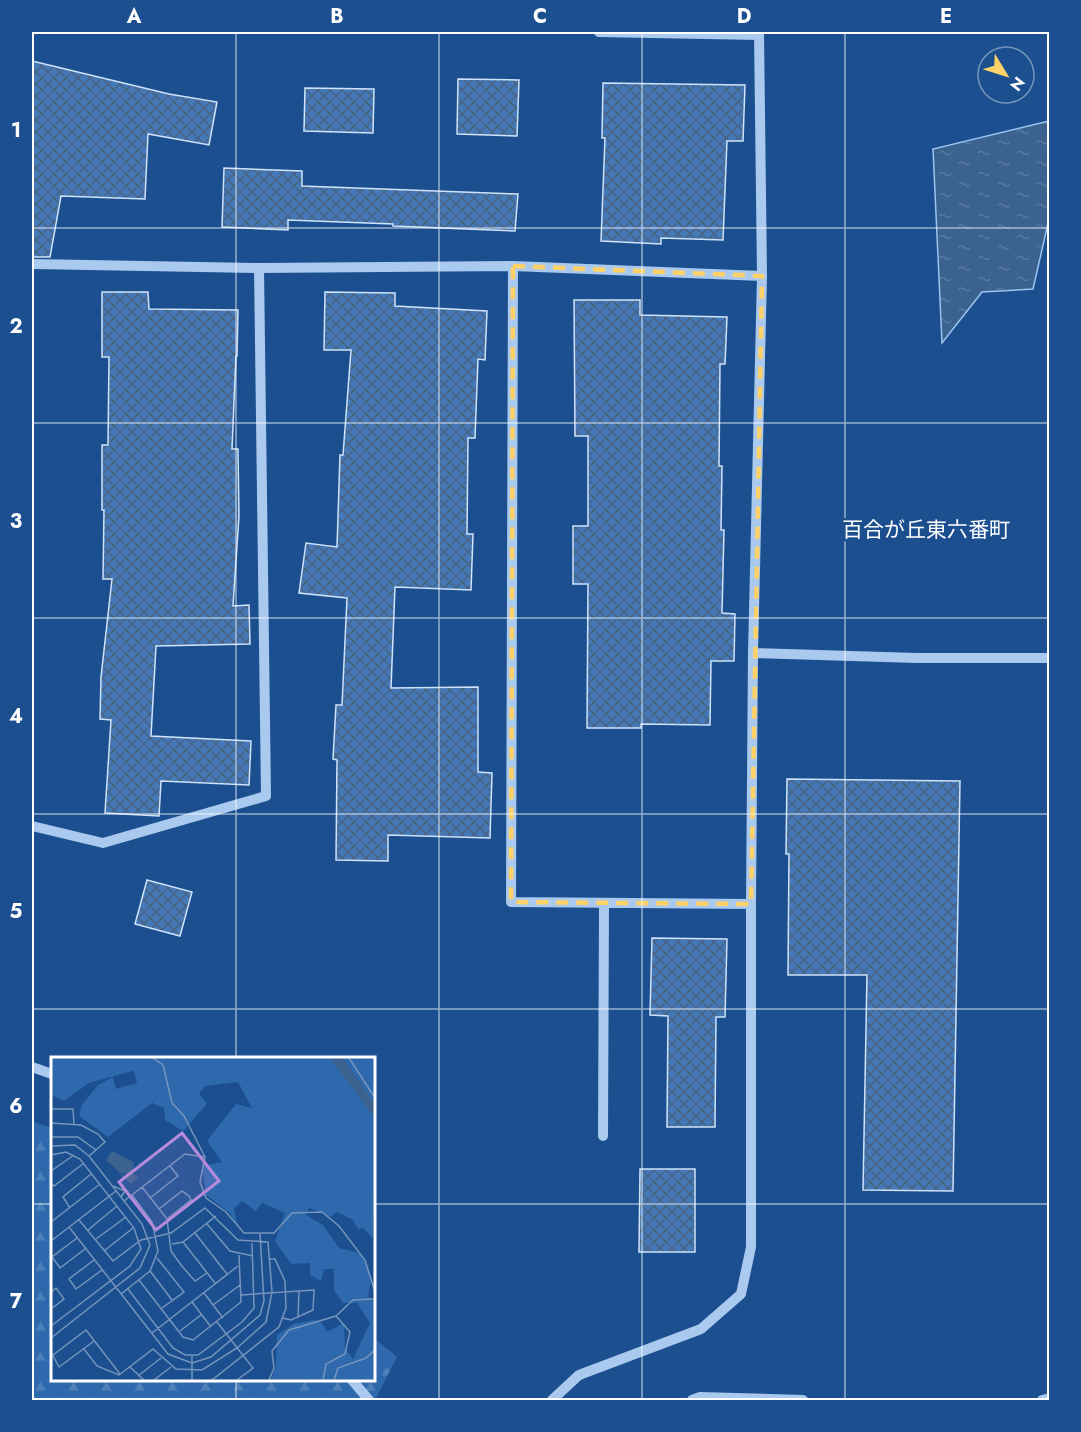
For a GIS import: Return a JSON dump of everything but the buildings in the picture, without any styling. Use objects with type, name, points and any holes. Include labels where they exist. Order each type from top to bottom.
[{"type":"street","points":[[552,1401],[579,1375],[701,1329],[741,1294],[751,1247],[753,653],[762,276],[759,33],[599,32]]},
{"type":"street","points":[[32,264],[258,268],[513,266],[762,276]]},
{"type":"street","points":[[513,266],[511,902],[751,904]]},
{"type":"street","points":[[32,826],[103,843],[266,796],[258,268]]},
{"type":"street","points":[[753,653],[917,658],[1050,658]]},
{"type":"street","points":[[603,1136],[604,903]]},
{"type":"street","points":[[32,1066],[51,1074]]},
{"type":"street","points":[[353,1381],[369,1401]]},
{"type":"street","points":[[692,1401],[700,1397],[803,1401]]},
{"type":"street","points":[[1042,1401],[1050,1398]]},
{"type":"highlighted area","points":[[513,266],[762,276],[751,904],[511,902]]},
{"type":"green space","points":[[32,1121],[51,1128],[51,1381],[375,1381],[375,1339],[397,1357],[375,1400],[32,1400]]},
{"type":"water","points":[[1049,121],[1049,219],[1033,289],[982,292],[942,343],[933,149]]},
{"type":"district","name":"百合が丘東六番町","points":[[926,530]]}]
